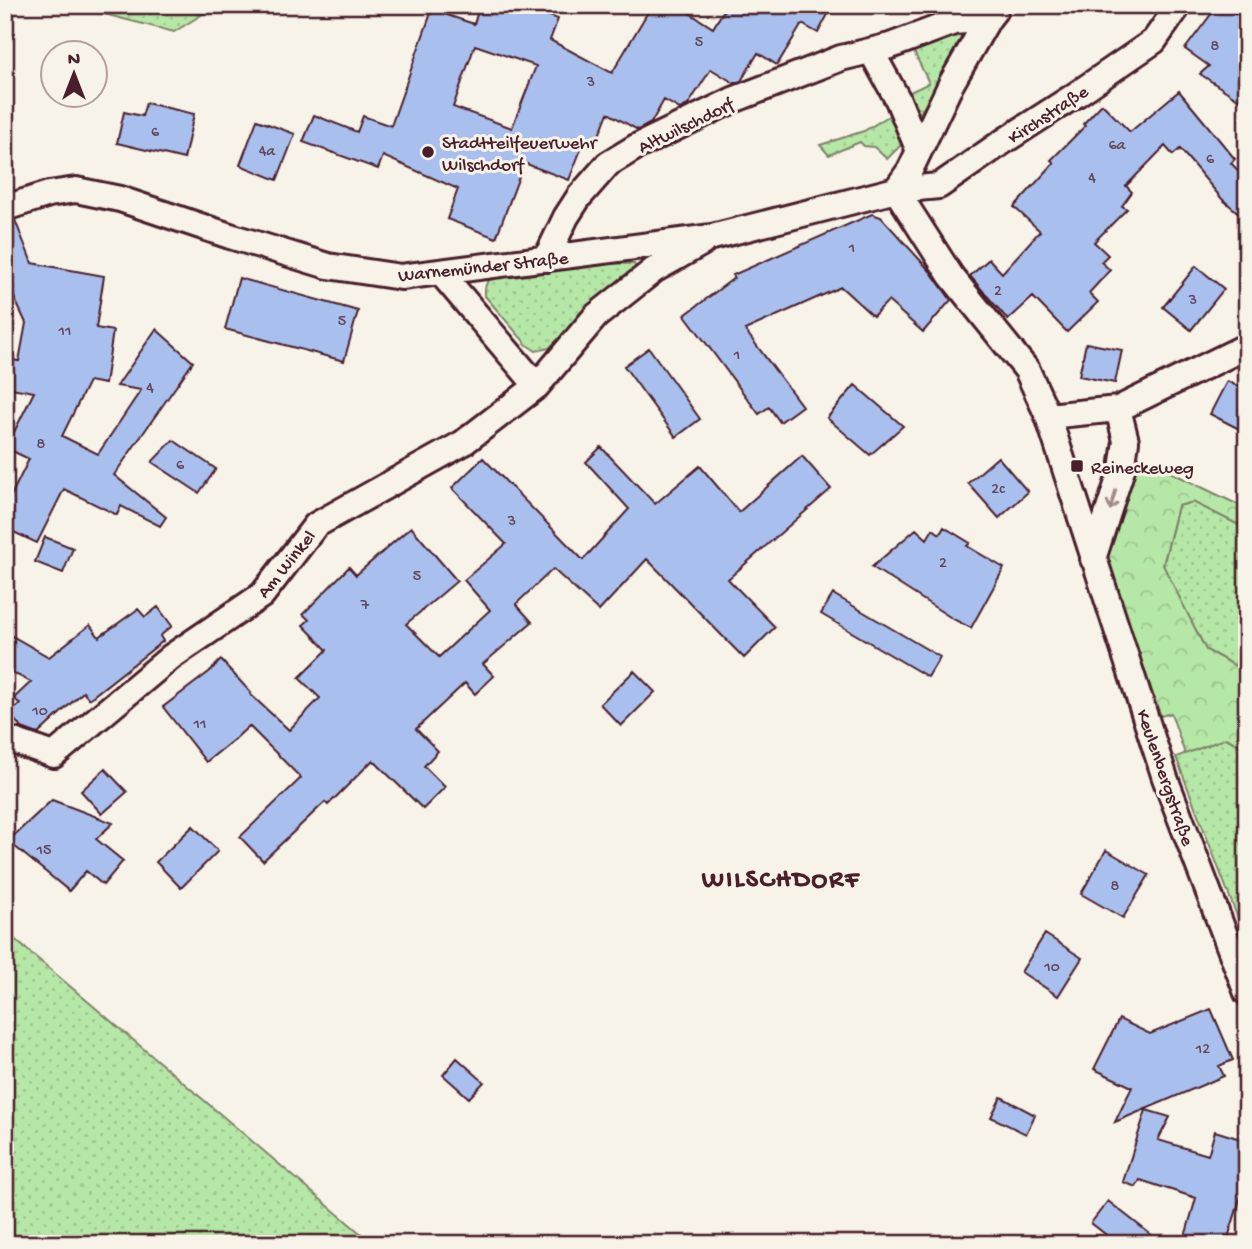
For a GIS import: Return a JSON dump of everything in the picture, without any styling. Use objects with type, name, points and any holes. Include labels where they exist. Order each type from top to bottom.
[{"type":"street","name":"Kirchstraße","points":[[896,190],[939,186],[1154,41],[1179,5]]},
{"type":"street","name":"Altwilschdorf","points":[[896,190],[910,170],[951,84],[993,12]]},
{"type":"street","name":"Altwilschdorf","points":[[546,259],[579,197],[608,164],[636,147],[733,100],[841,58],[993,12]]},
{"type":"street","points":[[871,51],[898,100],[919,151]]},
{"type":"street","name":"Warnemünder Straße","points":[[5,208],[49,194],[76,190],[120,199],[328,266],[401,277],[712,237],[896,190]]},
{"type":"street","name":"Keulenbergstraße","points":[[896,190],[951,276],[1027,370],[1048,416],[1165,778],[1247,993]]},
{"type":"street","name":"Am Winkel","points":[[5,738],[54,755],[171,657],[262,596],[316,525],[463,443],[537,386],[596,316],[654,270],[712,237]]},
{"type":"street","points":[[441,273],[537,386]]},
{"type":"street","points":[[1048,416],[1118,409],[1247,346]]},
{"type":"street","points":[[1093,559],[1122,469],[1126,441],[1118,409]]},
{"type":"green space","points":[[69,5],[217,5],[174,32]]},
{"type":"green space","points":[[961,33],[965,37],[921,112],[916,113],[906,94],[929,83],[914,52],[892,60],[890,54]]},
{"type":"green space","points":[[895,112],[902,144],[887,159],[874,147],[864,146],[860,142],[829,155],[820,145],[864,131]]},
{"type":"green space","points":[[601,263],[634,264],[637,269],[549,348],[536,351],[527,345],[485,296],[486,284],[495,276]]},
{"type":"green space","points":[[1137,456],[1247,509],[1247,529],[1193,502],[1178,506],[1163,565],[1206,650],[1247,672],[1247,749],[1226,738],[1185,754],[1171,713],[1161,716],[1103,562]]},
{"type":"green space","points":[[1193,502],[1247,529],[1247,672],[1206,650],[1163,566],[1178,506]]},
{"type":"green space","points":[[1226,738],[1247,749],[1247,942],[1176,757]]},
{"type":"green space","points":[[5,931],[373,1244],[5,1244]]},
{"type":"building","points":[[480,5],[520,5],[558,19],[550,40],[612,73],[652,5],[677,5],[713,28],[727,5],[833,5],[818,33],[802,24],[777,65],[758,53],[741,81],[734,83],[711,69],[688,105],[680,109],[664,100],[651,123],[638,130],[608,113],[594,148],[583,144],[569,180],[524,163],[496,238],[447,219],[458,189],[383,156],[378,169],[303,142],[314,115],[357,132],[363,116],[391,126],[432,10],[474,24]],"holes":[[[475,45],[536,66],[512,128],[453,107]]]},
{"type":"building","points":[[1218,5],[1224,5],[1247,22],[1247,105],[1200,74],[1209,66],[1185,49]]},
{"type":"building","points":[[1179,91],[1235,159],[1231,163],[1247,180],[1247,220],[1222,199],[1180,149],[1173,155],[1165,146],[1126,186],[1132,192],[1122,206],[1127,209],[1094,242],[1108,255],[1101,262],[1110,270],[1089,293],[1098,302],[1067,332],[1033,297],[1008,320],[970,276],[989,259],[1002,273],[1040,231],[1014,207],[1054,163],[1051,160],[1085,126],[1083,124],[1102,104],[1130,132]]},
{"type":"building","points":[[146,103],[194,114],[184,159],[117,143],[124,112],[142,116]]},
{"type":"building","points":[[257,120],[295,134],[277,180],[240,165]]},
{"type":"building","points":[[872,214],[881,217],[930,271],[951,300],[923,332],[888,301],[873,316],[841,287],[745,330],[802,406],[780,422],[769,407],[759,414],[685,315],[734,278],[733,275]]},
{"type":"building","points":[[15,220],[32,263],[104,276],[96,328],[113,331],[105,384],[89,381],[62,436],[98,454],[141,390],[117,386],[156,329],[193,362],[114,475],[166,517],[160,526],[121,506],[117,515],[64,489],[37,543],[5,528],[5,508],[29,459],[6,448],[34,392],[5,387],[5,359],[19,361],[26,323],[5,278],[5,222]]},
{"type":"building","points":[[1196,266],[1224,289],[1191,330],[1163,307]]},
{"type":"building","points":[[239,278],[358,311],[344,361],[225,329]]},
{"type":"building","points":[[1086,343],[1122,350],[1115,383],[1079,376]]},
{"type":"building","points":[[649,348],[700,419],[676,437],[624,366]]},
{"type":"building","points":[[1227,381],[1247,391],[1247,433],[1210,414]]},
{"type":"building","points":[[855,385],[903,426],[870,455],[827,418]]},
{"type":"building","points":[[173,440],[216,469],[199,493],[152,462]]},
{"type":"building","points":[[601,447],[655,504],[700,466],[739,512],[802,456],[831,489],[728,579],[775,627],[744,658],[647,559],[599,611],[553,569],[516,604],[532,622],[483,664],[494,676],[475,694],[465,683],[416,729],[438,751],[424,766],[445,787],[423,809],[373,760],[328,805],[325,802],[263,861],[240,837],[301,778],[249,726],[206,762],[163,707],[221,660],[250,694],[289,730],[320,698],[299,678],[327,650],[303,625],[309,620],[303,614],[349,567],[356,575],[411,527],[457,581],[406,624],[439,657],[490,610],[464,580],[506,544],[452,488],[483,458],[583,560],[629,509],[586,462]]},
{"type":"building","points":[[998,457],[1028,492],[999,518],[968,483]]},
{"type":"building","points":[[944,527],[970,543],[967,546],[1004,568],[971,628],[872,567],[916,529],[927,539],[933,529],[940,534]]},
{"type":"building","points":[[45,537],[73,548],[63,573],[35,562]]},
{"type":"building","points":[[833,594],[940,657],[928,677],[821,614]]},
{"type":"building","points":[[158,607],[172,626],[160,636],[163,641],[89,699],[83,692],[38,734],[22,728],[9,714],[20,704],[14,698],[31,682],[5,669],[5,632],[49,657],[90,625],[99,637],[138,609],[145,617]]},
{"type":"building","points":[[634,671],[655,692],[621,726],[600,704]]},
{"type":"building","points":[[105,769],[127,792],[102,814],[81,791]]},
{"type":"building","points":[[52,800],[113,823],[96,839],[123,861],[103,885],[86,871],[69,891],[8,841]]},
{"type":"building","points":[[193,826],[218,851],[181,888],[156,862]]},
{"type":"building","points":[[1106,850],[1149,875],[1123,918],[1081,894]]},
{"type":"building","points":[[1045,934],[1082,958],[1058,996],[1021,972]]},
{"type":"building","points":[[1211,1009],[1233,1060],[1219,1066],[1224,1076],[1115,1122],[1132,1087],[1094,1069],[1119,1019],[1150,1034]]},
{"type":"building","points":[[457,1058],[484,1082],[469,1098],[443,1075]]},
{"type":"building","points":[[1001,1097],[1035,1115],[1026,1134],[991,1117]]},
{"type":"building","points":[[1146,1110],[1170,1117],[1158,1140],[1208,1155],[1215,1131],[1247,1141],[1247,1177],[1226,1244],[1183,1244],[1196,1198],[1140,1180],[1136,1187],[1123,1182]]},
{"type":"building","points":[[1108,1201],[1163,1244],[1118,1244],[1091,1223]]},
{"type":"place","name":"Stadtteilfeuerwehr Wilschdorf","points":[[428,152]]},
{"type":"place","name":"Reineckeweg","points":[[1077,466]]},
{"type":"district","name":"WILSCHDORF","points":[[781,877]]}]
